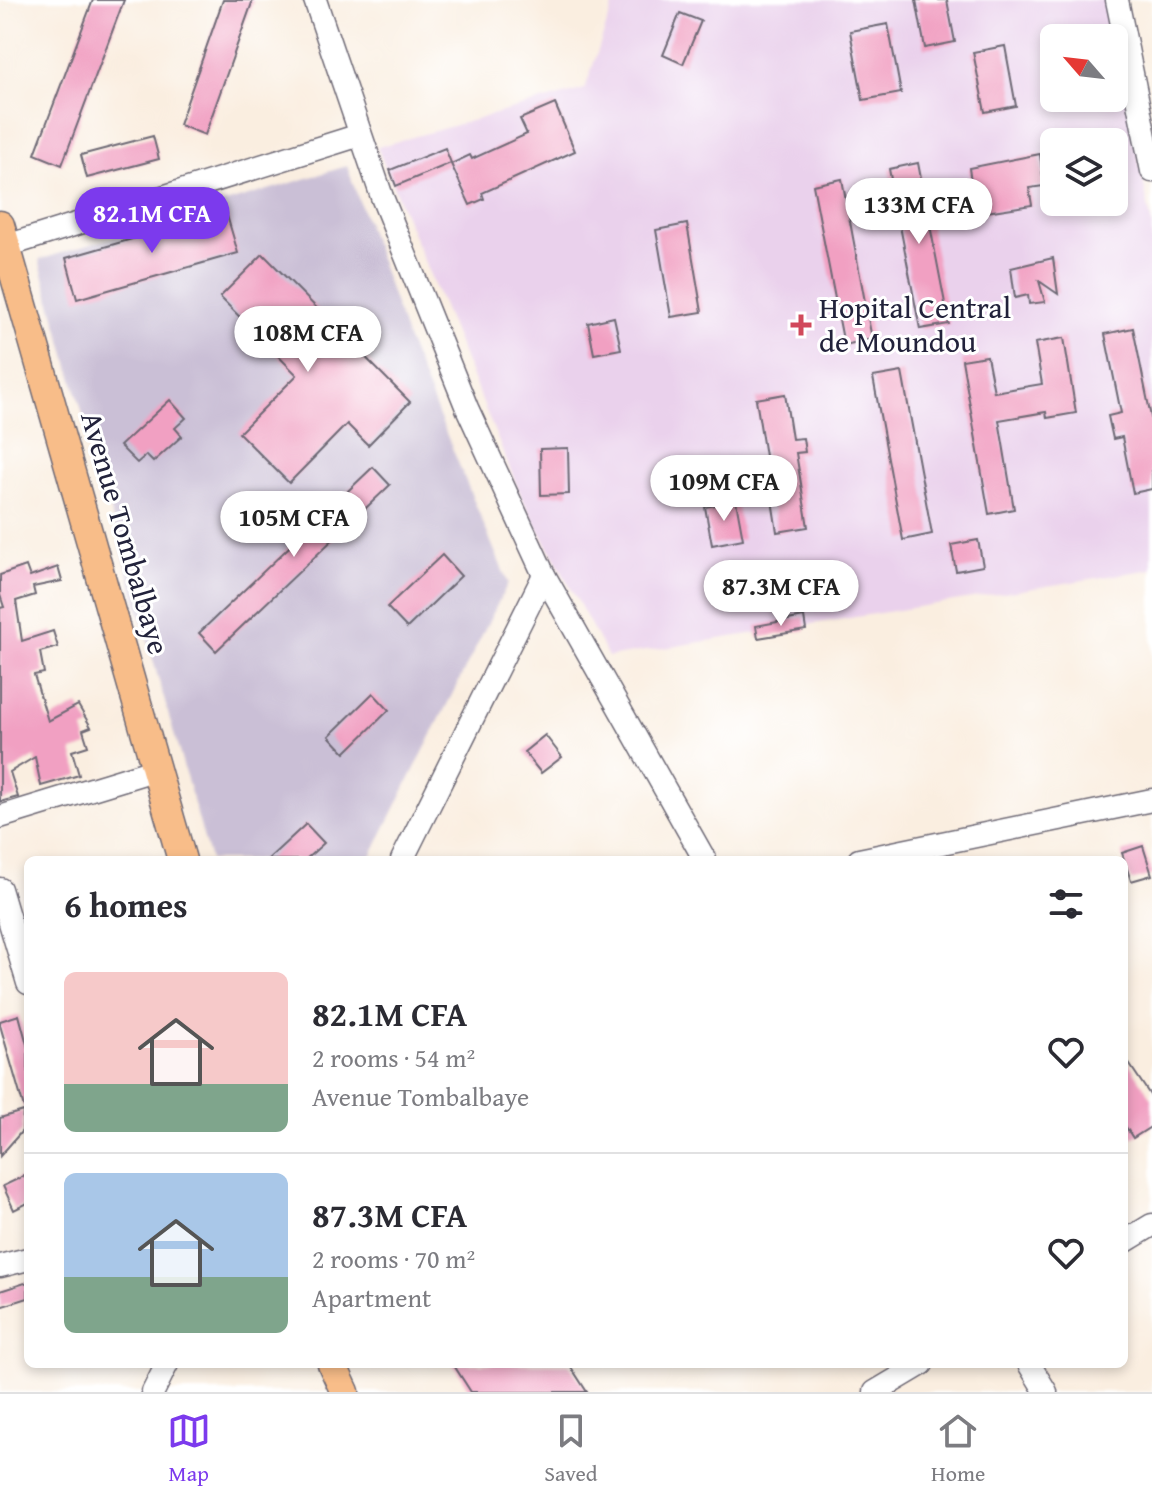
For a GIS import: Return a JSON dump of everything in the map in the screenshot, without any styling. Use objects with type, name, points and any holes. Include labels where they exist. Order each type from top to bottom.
[{"type":"main road","name":"Avenue Tombalbaye","points":[[2,240],[181,856]]},
{"type":"main road","points":[[334,1368],[345,1392]]},
{"type":"street","points":[[315,0],[360,135],[467,408],[544,575],[703,856]]},
{"type":"street","points":[[1117,0],[1152,171]]},
{"type":"street","points":[[2,240],[360,135]]},
{"type":"street","points":[[404,856],[544,575]]},
{"type":"street","points":[[0,817],[157,769]]},
{"type":"street","points":[[879,856],[1152,800]]},
{"type":"street","points":[[0,889],[24,970]]},
{"type":"street","points":[[1128,1240],[1152,1225]]},
{"type":"street","points":[[0,1266],[24,1260]]},
{"type":"street","points":[[153,1392],[165,1368]]},
{"type":"street","points":[[875,1392],[915,1368]]},
{"type":"street","points":[[1031,1368],[1046,1392]]},
{"type":"shaded area","name":"Hopital Central de Moundou","points":[[615,0],[1107,0],[1112,24],[1040,24],[1040,112],[1128,112],[1128,105],[1152,226],[1152,569],[608,657],[522,498],[377,147],[585,89]]},
{"type":"shaded area","points":[[347,166],[407,339],[508,583],[371,856],[209,856],[39,260]]},
{"type":"building","points":[[93,0],[124,0],[62,165],[35,154]]},
{"type":"building","points":[[223,0],[253,0],[205,135],[179,125]]},
{"type":"building","points":[[916,0],[947,0],[955,42],[925,48]]},
{"type":"building","points":[[680,13],[701,21],[683,64],[663,55]]},
{"type":"building","points":[[888,24],[901,93],[863,100],[850,31]]},
{"type":"building","points":[[1005,46],[1016,106],[985,112],[973,52]]},
{"type":"building","points":[[555,104],[575,151],[482,193],[484,199],[470,205],[451,164],[470,155],[472,159],[527,134],[520,119]]},
{"type":"building","points":[[153,136],[159,159],[87,178],[81,155]]},
{"type":"building","points":[[445,148],[451,163],[396,186],[390,170]]},
{"type":"building","points":[[1040,154],[1040,187],[1029,188],[1032,205],[966,215],[962,191],[972,190],[969,168]]},
{"type":"building","points":[[918,163],[949,324],[920,329],[889,169]]},
{"type":"building","points":[[842,179],[872,339],[844,345],[813,185]]},
{"type":"building","points":[[226,212],[238,253],[77,299],[66,258]]},
{"type":"building","points":[[687,224],[702,312],[671,317],[656,230]]},
{"type":"building","points":[[263,254],[410,402],[368,445],[347,424],[289,483],[239,433],[297,375],[220,297]]},
{"type":"building","points":[[1053,258],[1058,294],[1039,281],[1045,302],[1029,304],[1028,295],[1015,298],[1011,268]]},
{"type":"building","points":[[614,317],[621,349],[594,354],[588,323]]},
{"type":"building","points":[[1133,328],[1152,422],[1152,489],[1133,493],[1122,437],[1113,439],[1108,416],[1121,413],[1105,334]]},
{"type":"building","points":[[1064,338],[1076,413],[1047,418],[1046,412],[999,420],[1014,509],[989,514],[962,360],[987,356],[994,392],[1042,384],[1035,343]]},
{"type":"building","points":[[902,372],[932,534],[903,540],[873,377]]},
{"type":"building","points":[[785,394],[792,439],[803,438],[805,452],[796,453],[808,527],[777,532],[756,399]]},
{"type":"building","points":[[170,400],[186,418],[175,428],[182,436],[153,462],[146,455],[137,463],[120,446]]},
{"type":"building","points":[[568,448],[569,494],[541,495],[540,449]]},
{"type":"building","points":[[373,467],[390,485],[216,651],[199,633]]},
{"type":"building","points":[[736,501],[743,539],[712,545],[705,507]]},
{"type":"building","points":[[978,540],[983,566],[956,571],[951,545]]},
{"type":"building","points":[[442,555],[461,576],[407,628],[387,607]]},
{"type":"building","points":[[26,566],[30,577],[58,567],[62,581],[33,587],[35,595],[16,601],[22,641],[53,631],[58,647],[40,652],[44,673],[34,675],[48,721],[78,705],[91,727],[83,730],[88,746],[72,751],[79,775],[41,786],[35,757],[10,772],[18,797],[0,802],[0,608],[4,607],[0,595],[0,575]]},
{"type":"building","points":[[804,617],[806,630],[758,638],[756,626]]},
{"type":"building","points":[[373,693],[389,710],[345,753],[329,736]]},
{"type":"building","points":[[545,735],[562,757],[541,773],[524,752]]},
{"type":"building","points":[[306,824],[324,843],[309,856],[271,856]]},
{"type":"building","points":[[1143,846],[1152,875],[1131,881],[1128,856],[1122,853]]},
{"type":"building","points":[[19,1015],[24,1033],[24,1108],[0,1025],[0,1021]]},
{"type":"building","points":[[1128,1062],[1152,1098],[1152,1126],[1133,1138],[1128,1130]]},
{"type":"building","points":[[23,1111],[22,1131],[0,1156],[0,1118]]},
{"type":"building","points":[[24,1176],[24,1205],[14,1210],[3,1186]]},
{"type":"building","points":[[24,1283],[24,1299],[0,1307],[0,1291]]},
{"type":"building","points":[[456,1368],[572,1368],[587,1392],[471,1392]]},
{"type":"place","name":"Hopital Central de Moundou","points":[[801,325]]}]
